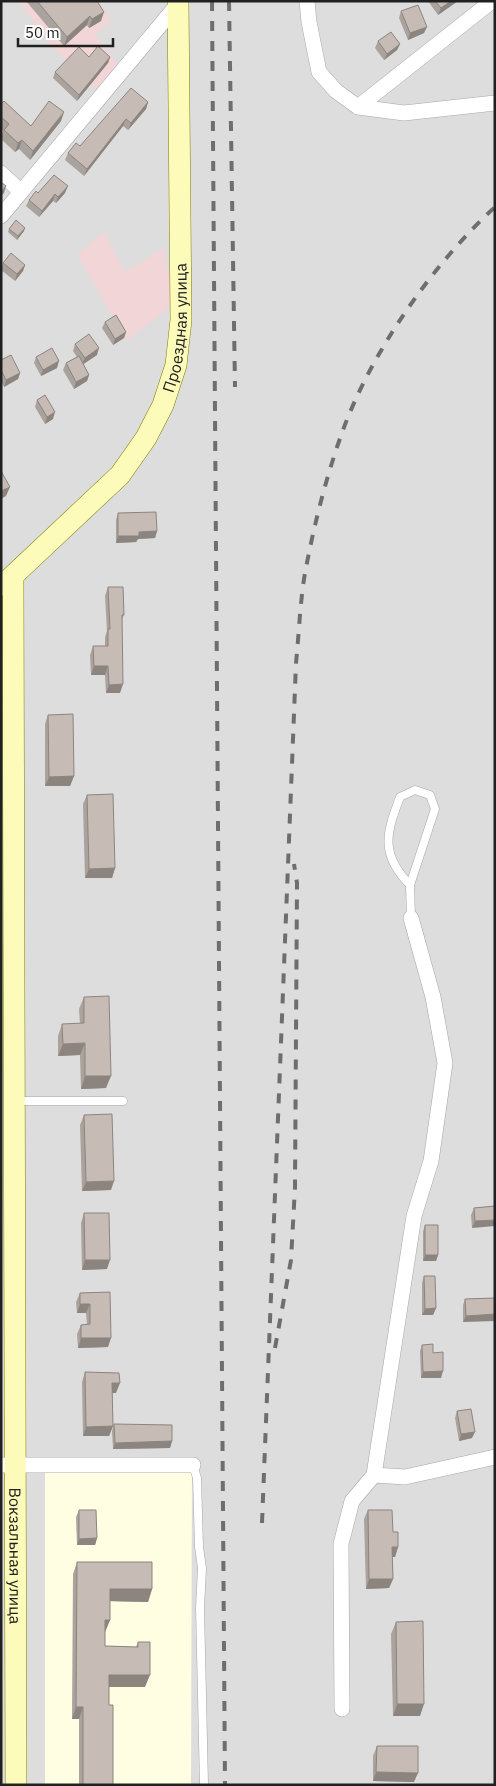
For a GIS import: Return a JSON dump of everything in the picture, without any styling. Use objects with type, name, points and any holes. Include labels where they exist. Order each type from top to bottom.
[{"type":"street","points":[[307,1],[308,22],[320,72],[336,91],[358,108],[404,113],[495,103]]},
{"type":"street","points":[[358,108],[492,1]]},
{"type":"street","points":[[1,216],[178,3]]},
{"type":"street","name":"Проездная улица","points":[[5,577],[120,475],[146,438],[164,405],[176,365],[181,320],[178,3]]},
{"type":"street","points":[[1,173],[21,192]]},
{"type":"street","name":"Вокзальная улица","points":[[5,577],[9,1087],[9,1652],[16,1785]]},
{"type":"street","points":[[342,1709],[340,1544],[352,1501],[374,1475],[414,1216],[431,1160],[445,1063],[433,997],[411,918]]},
{"type":"street","points":[[374,1475],[405,1477],[495,1457]]},
{"type":"street","points":[[8,1465],[193,1465]]},
{"type":"lane","points":[[410,884],[397,871],[388,854],[391,821],[400,797],[415,790],[430,795],[435,809],[410,884],[411,918]]},
{"type":"lane","points":[[9,1087],[123,1101]]},
{"type":"lane","points":[[193,1465],[197,1478],[198,1547],[202,1568],[200,1608],[204,1785]]},
{"type":"shaded area","points":[[1,1],[495,1],[495,1785],[1,1785]]},
{"type":"shaded area","points":[[18,1],[98,1],[111,21],[95,35],[119,65],[96,90],[49,43]]},
{"type":"shaded area","points":[[104,231],[125,272],[164,248],[174,303],[127,341],[77,255]]},
{"type":"shaded area","points":[[45,1473],[192,1473],[191,1785],[45,1785]]},
{"type":"building","points":[[37,1],[97,1],[104,12],[92,19],[90,16],[67,37]]},
{"type":"building","points":[[435,1],[451,1],[441,8]]},
{"type":"building","points":[[418,5],[427,27],[410,33],[401,11]]},
{"type":"building","points":[[391,32],[400,44],[387,54],[378,41]]},
{"type":"building","points":[[98,46],[110,57],[79,95],[55,72],[79,47],[89,57]]},
{"type":"building","points":[[131,88],[148,102],[131,123],[126,119],[87,169],[68,153],[76,143],[80,146]]},
{"type":"building","points":[[4,101],[31,126],[49,101],[64,112],[33,151],[22,140],[18,143],[4,130],[9,124],[1,117],[1,104]]},
{"type":"building","points":[[54,175],[68,186],[58,197],[55,194],[42,211],[29,200]]},
{"type":"building","points":[[1,182],[6,186],[1,192]]},
{"type":"building","points":[[16,220],[25,228],[18,236],[9,229]]},
{"type":"building","points":[[11,253],[25,265],[17,274],[3,263]]},
{"type":"building","points":[[116,315],[126,332],[115,339],[105,322]]},
{"type":"building","points":[[89,334],[99,348],[85,358],[75,344]]},
{"type":"building","points":[[52,348],[59,361],[43,370],[36,357]]},
{"type":"building","points":[[11,355],[20,373],[6,380],[1,370],[1,360]]},
{"type":"building","points":[[79,356],[89,375],[76,382],[66,363]]},
{"type":"building","points":[[45,395],[55,412],[47,417],[37,400]]},
{"type":"building","points":[[1,471],[10,487],[1,491]]},
{"type":"building","points":[[156,512],[157,531],[139,532],[139,536],[118,536],[118,513]]},
{"type":"building","points":[[108,587],[123,587],[123,684],[109,685],[108,666],[94,666],[93,646],[108,646],[108,629],[110,629]]},
{"type":"building","points":[[73,714],[74,776],[49,777],[48,715]]},
{"type":"building","points":[[113,794],[115,868],[89,869],[87,795]]},
{"type":"building","points":[[109,996],[111,1076],[85,1076],[85,1043],[63,1044],[62,1024],[84,1023],[84,997]]},
{"type":"building","points":[[112,1114],[114,1181],[86,1182],[84,1115]]},
{"type":"building","points":[[495,1206],[495,1220],[475,1221],[474,1208]]},
{"type":"building","points":[[84,1213],[109,1213],[110,1260],[85,1260]]},
{"type":"building","points":[[425,1225],[438,1225],[438,1255],[425,1255]]},
{"type":"building","points":[[424,1276],[435,1276],[436,1308],[425,1309]]},
{"type":"building","points":[[110,1292],[111,1338],[81,1338],[81,1325],[90,1324],[90,1304],[80,1304],[80,1293]]},
{"type":"building","points":[[495,1298],[495,1314],[466,1316],[465,1299]]},
{"type":"building","points":[[433,1344],[433,1353],[443,1352],[443,1371],[423,1372],[422,1345]]},
{"type":"building","points":[[85,1372],[119,1373],[120,1383],[112,1383],[113,1426],[86,1427]]},
{"type":"building","points":[[471,1409],[475,1432],[461,1434],[457,1411]]},
{"type":"building","points":[[114,1424],[172,1425],[172,1441],[115,1443]]},
{"type":"building","points":[[79,1510],[96,1510],[97,1538],[79,1539]]},
{"type":"building","points":[[368,1510],[392,1510],[393,1532],[398,1532],[398,1547],[392,1547],[393,1579],[369,1579]]},
{"type":"building","points":[[77,1562],[152,1562],[152,1589],[110,1589],[110,1620],[105,1620],[105,1646],[138,1647],[138,1642],[150,1642],[150,1675],[109,1675],[109,1705],[113,1705],[113,1785],[83,1785],[83,1707],[76,1707]]},
{"type":"building","points":[[423,1621],[424,1704],[397,1704],[396,1622]]},
{"type":"building","points":[[377,1746],[418,1746],[418,1773],[376,1772]]},
{"type":"railway","points":[[212,1],[225,1785]]},
{"type":"railway","points":[[229,1],[235,387]]},
{"type":"railway","points":[[262,1523],[296,663],[305,573],[312,537],[331,465],[355,400],[370,370],[387,340],[427,282],[449,255],[495,207]]},
{"type":"railway","points":[[275,1348],[291,1260],[295,1187],[297,883],[294,864]]}]
